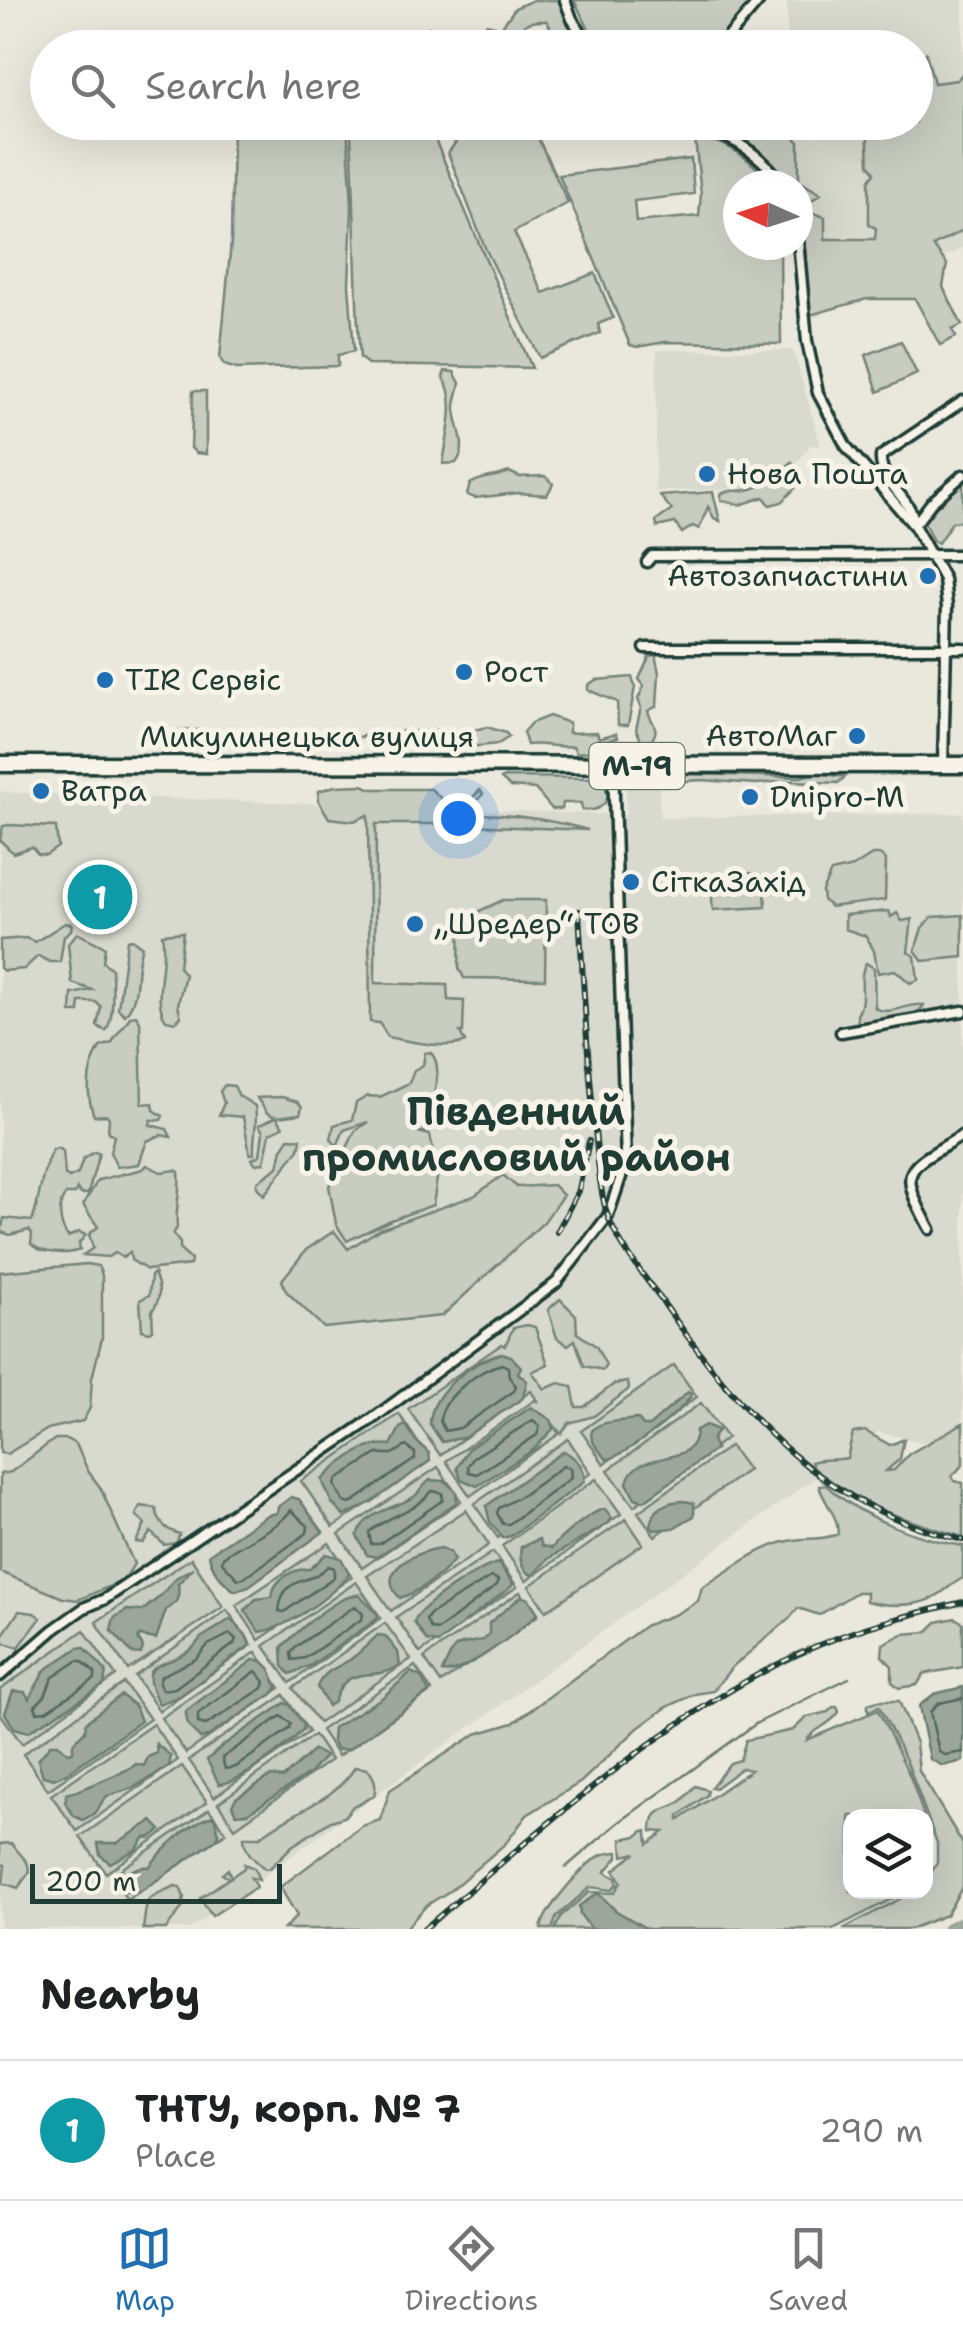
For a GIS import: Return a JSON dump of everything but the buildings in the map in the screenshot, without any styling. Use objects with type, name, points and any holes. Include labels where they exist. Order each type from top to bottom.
[{"type":"highway","name":"Микулинецька вулиця","points":[[0,764],[963,765]]},
{"type":"street","points":[[565,0],[579,30]]},
{"type":"street","points":[[734,30],[760,0]]},
{"type":"street","points":[[732,140],[770,170]]},
{"type":"street","points":[[800,260],[818,393],[846,446],[915,527],[944,579],[948,607],[943,766]]},
{"type":"street","points":[[915,527],[913,510],[885,474],[880,464],[882,456],[963,401]]},
{"type":"street","points":[[915,527],[931,503],[963,476]]},
{"type":"street","points":[[650,559],[963,554]]},
{"type":"street","points":[[645,648],[963,648]]},
{"type":"street","points":[[0,1676],[84,1608],[105,1599],[374,1417],[540,1297],[572,1266],[608,1216],[626,1162],[613,766]]},
{"type":"street","points":[[841,1032],[963,1011]]},
{"type":"street","points":[[930,1229],[909,1190],[908,1179],[913,1166],[963,1135]]},
{"type":"shaded area","points":[[533,0],[559,0],[571,30],[551,30],[547,21],[534,21],[521,30],[500,30],[515,8]]},
{"type":"shaded area","points":[[574,0],[756,0],[730,30],[589,30]]},
{"type":"shaded area","points":[[787,0],[963,0],[963,248],[815,318],[807,260],[813,260],[813,170],[794,170],[789,140],[933,140],[933,30],[787,30]]},
{"type":"shaded area","points":[[486,24],[498,30],[480,30]]},
{"type":"shaded area","points":[[963,73],[963,230],[933,246],[947,264],[943,287],[962,325],[952,330],[956,337],[940,345],[915,299],[867,299],[810,315],[803,260],[813,260],[813,213],[825,217],[825,239],[875,239],[876,228],[869,225],[869,181],[875,172],[869,164],[868,140],[933,140],[933,79],[934,83],[957,80]]},
{"type":"shaded area","points":[[233,140],[348,140],[352,206],[349,285],[354,351],[338,355],[338,366],[237,369],[224,365],[220,358],[231,242]]},
{"type":"shaded area","points":[[351,140],[435,140],[532,368],[369,365],[360,358]]},
{"type":"shaded area","points":[[450,140],[539,140],[568,203],[514,232],[543,293],[595,273],[613,318],[598,324],[600,333],[540,358],[486,250],[448,153],[456,142]]},
{"type":"shaded area","points":[[695,140],[707,140],[728,147],[758,170],[723,170],[723,260],[780,260],[781,344],[630,345],[559,175],[691,159],[694,194],[634,201],[636,222],[699,216],[701,194]]},
{"type":"shaded area","points":[[734,140],[797,140],[799,170],[769,170]]},
{"type":"shaded area","points":[[901,341],[917,374],[878,392],[866,355]]},
{"type":"shaded area","points":[[657,350],[793,350],[821,446],[811,445],[783,480],[752,489],[655,491]]},
{"type":"shaded area","points":[[445,371],[454,372],[460,383],[455,407],[462,449],[456,463],[443,464],[451,408]]},
{"type":"shaded area","points":[[193,391],[206,391],[206,454],[191,448]]},
{"type":"shaded area","points":[[792,462],[796,487],[782,502],[770,505],[764,497],[740,505],[721,500],[724,492],[760,486]]},
{"type":"shaded area","points":[[509,472],[520,477],[545,476],[553,484],[547,495],[467,495],[470,484]]},
{"type":"shaded area","points":[[963,481],[963,521],[952,522],[938,543],[933,541],[924,522],[952,488]]},
{"type":"shaded area","points":[[713,492],[720,521],[708,507],[699,529],[693,526],[682,533],[675,523],[657,527],[656,521],[672,510],[660,496]]},
{"type":"shaded area","points":[[655,654],[659,673],[657,706],[648,711],[655,733],[650,742],[643,744],[636,729],[641,707],[638,699],[644,686],[639,679],[649,657]]},
{"type":"shaded area","points":[[632,677],[635,687],[628,725],[618,725],[617,702],[588,690],[588,685],[596,680]]},
{"type":"shaded area","points":[[549,716],[569,723],[569,733],[597,732],[599,738],[616,733],[618,737],[608,740],[608,749],[577,753],[573,746],[527,745],[523,732],[531,723]]},
{"type":"shaded area","points":[[487,727],[509,737],[498,744],[469,747],[359,737],[380,732]]},
{"type":"shaded area","points":[[186,730],[202,730],[201,739],[229,735],[234,744],[150,747]]},
{"type":"shaded area","points":[[626,762],[659,762],[660,818],[963,813],[963,1452],[879,1432],[190,1929],[0,1929],[0,792],[626,815]]},
{"type":"shaded area","points":[[654,773],[800,777],[817,773],[845,777],[838,783],[756,784],[702,780],[624,782],[619,778]]},
{"type":"shaded area","points":[[596,778],[604,782],[608,796],[604,804],[594,809],[582,810],[581,803],[563,803],[562,809],[552,809],[535,789],[510,787],[501,779]]},
{"type":"shaded area","points":[[362,785],[373,789],[431,789],[444,801],[444,824],[376,824],[375,983],[447,985],[448,1000],[464,1001],[460,1032],[465,1042],[438,1045],[388,1037],[379,1023],[370,1022],[368,815],[354,821],[329,818],[318,800],[319,791]]},
{"type":"shaded area","points":[[480,790],[483,794],[477,801],[477,814],[533,818],[588,830],[467,825],[469,801]]},
{"type":"shaded area","points":[[3,826],[56,827],[58,847],[46,855],[38,854],[32,847],[13,853],[0,840]]},
{"type":"shaded area","points":[[872,855],[881,855],[886,860],[885,900],[830,907],[823,900],[822,891],[831,872],[853,867]]},
{"type":"shaded area","points":[[731,876],[764,876],[766,907],[713,910],[715,886]]},
{"type":"shaded area","points":[[503,900],[546,900],[545,979],[464,978],[459,968],[460,920]]},
{"type":"shaded area","points":[[889,911],[891,917],[897,913],[902,921],[912,919],[908,952],[915,956],[918,980],[910,983],[895,970],[878,973],[866,936],[845,929],[845,915]]},
{"type":"shaded area","points":[[963,915],[963,957],[923,961],[915,950],[922,928],[932,917]]},
{"type":"shaded area","points":[[65,923],[72,924],[64,936],[60,962],[38,956],[24,969],[0,968],[0,940],[26,938],[35,942]]},
{"type":"shaded area","points":[[183,932],[179,967],[185,974],[178,1005],[181,1017],[175,1022],[166,1020],[160,1002],[162,934]]},
{"type":"shaded area","points":[[77,933],[105,947],[103,962],[112,969],[112,1009],[106,1031],[97,1026],[101,1007],[96,1002],[80,1002],[79,1012],[71,1012],[72,994],[92,990],[72,983],[68,944]]},
{"type":"shaded area","points":[[132,939],[142,947],[134,1000],[125,1015],[118,1009],[127,940]]},
{"type":"shaded area","points":[[866,963],[874,968],[875,1008],[887,1011],[924,1005],[904,1019],[858,1024]]},
{"type":"shaded area","points":[[136,1015],[140,1021],[142,1104],[153,1103],[154,1110],[163,1116],[161,1120],[151,1120],[150,1125],[167,1129],[171,1137],[161,1135],[147,1141],[139,1164],[117,1167],[110,1152],[114,1136],[108,1132],[109,1118],[94,1116],[89,1080],[100,1047],[112,1043],[130,1016]]},
{"type":"shaded area","points":[[430,1052],[437,1066],[434,1094],[441,1105],[440,1113],[425,1132],[418,1132],[430,1135],[438,1172],[433,1205],[347,1241],[336,1224],[329,1186],[355,1131],[368,1122],[344,1130],[337,1146],[331,1139],[334,1125],[352,1120],[356,1103],[368,1096],[380,1097],[409,1083],[414,1070],[423,1065],[425,1053]]},
{"type":"shaded area","points":[[225,1085],[234,1086],[239,1096],[255,1106],[254,1154],[250,1154],[243,1117],[219,1115],[224,1103],[220,1091]]},
{"type":"shaded area","points":[[282,1097],[298,1102],[302,1107],[300,1114],[277,1117],[283,1127],[270,1133],[264,1163],[256,1164],[252,1159],[260,1155],[263,1132],[259,1125],[276,1117],[267,1113],[257,1098]]},
{"type":"shaded area","points":[[289,1138],[301,1139],[299,1149],[264,1195],[257,1182],[278,1167]]},
{"type":"shaded area","points":[[57,1148],[63,1151],[65,1175],[69,1178],[78,1174],[83,1159],[99,1153],[88,1194],[77,1189],[75,1194],[66,1194],[61,1204],[61,1221],[68,1237],[79,1232],[86,1235],[79,1243],[80,1250],[68,1253],[35,1247],[29,1230],[10,1235],[1,1232],[4,1218],[32,1221],[48,1159]]},
{"type":"shaded area","points":[[147,1165],[161,1172],[179,1172],[177,1228],[173,1234],[180,1250],[191,1260],[190,1265],[147,1270],[131,1260],[130,1252],[123,1258],[115,1253],[108,1257],[83,1255],[93,1248],[89,1234],[98,1227],[83,1205],[98,1180]]},
{"type":"shaded area","points":[[503,1175],[517,1187],[553,1185],[563,1195],[544,1222],[442,1316],[324,1328],[286,1291],[282,1280],[306,1250],[334,1231],[348,1249],[380,1229],[474,1196]]},
{"type":"shaded area","points":[[98,1266],[102,1275],[102,1338],[92,1378],[90,1408],[83,1421],[48,1429],[7,1454],[0,1453],[0,1272]]},
{"type":"shaded area","points":[[154,1273],[159,1292],[152,1311],[153,1330],[149,1332],[142,1330],[140,1300],[149,1295]]},
{"type":"shaded area","points":[[560,1299],[576,1315],[577,1333],[596,1346],[606,1365],[603,1370],[584,1366],[575,1340],[568,1345],[557,1338],[548,1310]]},
{"type":"shaded area","points":[[535,1327],[548,1364],[532,1372],[545,1389],[559,1383],[572,1386],[576,1407],[584,1407],[614,1384],[628,1382],[629,1389],[594,1416],[569,1423],[561,1434],[551,1421],[559,1434],[470,1496],[446,1461],[535,1400],[538,1402],[531,1391],[440,1455],[408,1409],[502,1344],[505,1346],[513,1328]]},
{"type":"shaded area","points":[[674,1365],[697,1397],[604,1464],[581,1431]]},
{"type":"shaded area","points":[[701,1403],[727,1438],[634,1506],[608,1470]]},
{"type":"shaded area","points":[[399,1414],[430,1461],[333,1527],[301,1481]]},
{"type":"shaded area","points":[[963,1423],[963,1465],[952,1476],[954,1481],[963,1483],[963,1537],[855,1498],[819,1475],[811,1462],[847,1458],[853,1433],[865,1431],[890,1445],[904,1439],[900,1459],[886,1471],[894,1470],[909,1454]]},
{"type":"shaded area","points":[[55,1439],[76,1444],[134,1564],[124,1580],[78,1600],[63,1598],[0,1572],[0,1474],[11,1472]]},
{"type":"shaded area","points":[[568,1439],[591,1473],[498,1538],[474,1504]]},
{"type":"shaded area","points":[[730,1446],[748,1470],[655,1536],[638,1512]]},
{"type":"shaded area","points":[[438,1467],[461,1501],[362,1568],[339,1534]]},
{"type":"shaded area","points":[[596,1479],[621,1514],[526,1581],[502,1546]]},
{"type":"shaded area","points":[[826,1485],[890,1525],[963,1546],[963,1578],[933,1598],[914,1604],[873,1603],[866,1601],[866,1592],[857,1592],[819,1615],[798,1608],[732,1667],[713,1691],[695,1694],[667,1707],[638,1728],[581,1782],[527,1815],[506,1843],[451,1890],[427,1905],[405,1929],[284,1929],[297,1916],[280,1887],[362,1826],[380,1820],[390,1790],[476,1734],[513,1723],[646,1625],[698,1601],[702,1587],[755,1554],[789,1541],[838,1534],[819,1486]]},
{"type":"shaded area","points":[[140,1506],[156,1508],[164,1525],[180,1534],[176,1543],[164,1545],[151,1532],[143,1543],[136,1542],[145,1524],[136,1515]]},
{"type":"shaded area","points":[[466,1510],[489,1545],[391,1611],[367,1576]]},
{"type":"shaded area","points":[[626,1519],[643,1544],[546,1611],[529,1586]]},
{"type":"shaded area","points":[[329,1543],[352,1577],[259,1640],[236,1605]]},
{"type":"shaded area","points":[[493,1552],[517,1587],[420,1653],[396,1617]]},
{"type":"shaded area","points":[[191,1558],[223,1607],[128,1670],[96,1622]]},
{"type":"shaded area","points":[[356,1582],[381,1618],[290,1683],[264,1646]]},
{"type":"shaded area","points":[[520,1592],[537,1616],[441,1683],[424,1658]]},
{"type":"shaded area","points":[[227,1610],[252,1645],[159,1711],[135,1676]]},
{"type":"shaded area","points":[[19,1611],[41,1618],[19,1647],[4,1643],[2,1636]]},
{"type":"shaded area","points":[[955,1618],[963,1623],[963,1667],[924,1674],[917,1685],[899,1688],[892,1682],[892,1666],[882,1656],[883,1644],[903,1634],[927,1632],[937,1622]]},
{"type":"shaded area","points":[[385,1623],[411,1659],[319,1723],[293,1688]]},
{"type":"shaded area","points":[[84,1630],[116,1676],[22,1744],[0,1713],[0,1690]]},
{"type":"shaded area","points":[[256,1652],[280,1688],[186,1753],[161,1718]]},
{"type":"shaded area","points":[[415,1666],[432,1691],[338,1756],[321,1730]]},
{"type":"shaded area","points":[[124,1683],[150,1719],[48,1790],[23,1754]]},
{"type":"shaded area","points":[[284,1695],[309,1732],[214,1797],[189,1760]]},
{"type":"shaded area","points":[[899,1701],[916,1743],[919,1771],[963,1844],[963,1886],[946,1915],[910,1929],[843,1929],[900,1899],[933,1899],[933,1870],[937,1863],[933,1809],[924,1809],[907,1762],[879,1706],[868,1712],[868,1704]]},
{"type":"shaded area","points":[[837,1707],[839,1712],[807,1740],[878,1710],[922,1809],[843,1809],[843,1899],[892,1899],[833,1929],[555,1929],[561,1916],[589,1892],[614,1893],[621,1882],[614,1870],[636,1853],[623,1856],[622,1839],[647,1831],[648,1844],[664,1832],[652,1831],[656,1815],[680,1802],[695,1786],[708,1790],[707,1795],[679,1820],[751,1770],[742,1768],[711,1787],[730,1763],[740,1760],[746,1740],[793,1730],[807,1717]]},
{"type":"shaded area","points":[[153,1724],[178,1760],[77,1831],[51,1795]]},
{"type":"shaded area","points":[[314,1735],[331,1760],[235,1828],[218,1803]]},
{"type":"shaded area","points":[[182,1766],[207,1802],[106,1873],[80,1837]]},
{"type":"shaded area","points":[[355,1767],[368,1769],[374,1779],[374,1796],[292,1846],[270,1868],[265,1869],[251,1855],[244,1837],[260,1837],[323,1798]]},
{"type":"shaded area","points":[[209,1809],[226,1833],[127,1900],[111,1876]]},
{"type":"shaded area","points":[[11,1843],[30,1871],[18,1888],[3,1883],[5,1865],[0,1864],[0,1844]]},
{"type":"shaded area","points":[[618,1852],[605,1872],[616,1878],[617,1884],[611,1890],[590,1887],[557,1916],[552,1929],[541,1929],[549,1911],[576,1877],[595,1859]]},
{"type":"shaded area","points":[[244,1864],[254,1868],[259,1880],[251,1878],[256,1887],[212,1916],[200,1898],[229,1878],[222,1874],[228,1869],[231,1877]]},
{"type":"shaded area","points":[[180,1887],[184,1897],[182,1908],[166,1929],[143,1929],[149,1900]]},
{"type":"water","points":[[502,1353],[521,1367],[518,1373],[527,1381],[523,1398],[465,1437],[442,1442],[430,1424],[437,1401],[466,1371]]},
{"type":"water","points":[[688,1392],[692,1394],[679,1410],[627,1450],[607,1459],[596,1447],[592,1431],[597,1426],[638,1419],[643,1426],[649,1426]]},
{"type":"water","points":[[531,1407],[551,1420],[553,1429],[533,1450],[477,1486],[461,1479],[457,1468],[468,1449]]},
{"type":"water","points":[[406,1425],[429,1453],[430,1461],[372,1502],[344,1516],[332,1503],[322,1480],[363,1450],[391,1445]]},
{"type":"water","points":[[706,1425],[718,1430],[712,1440],[716,1449],[644,1501],[635,1498],[627,1483],[632,1472],[641,1465],[686,1450],[693,1443],[696,1430]]},
{"type":"water","points":[[564,1451],[579,1464],[584,1482],[503,1538],[490,1522],[486,1506]]},
{"type":"water","points":[[430,1480],[445,1481],[456,1491],[457,1502],[377,1557],[367,1555],[357,1536],[366,1521],[412,1498]]},
{"type":"water","points":[[291,1497],[299,1499],[323,1532],[249,1586],[235,1591],[219,1576],[209,1554],[267,1515],[277,1513],[278,1507]]},
{"type":"water","points":[[684,1501],[694,1503],[694,1516],[673,1528],[651,1527],[654,1515],[662,1507]]},
{"type":"water","points":[[605,1509],[612,1518],[609,1523],[548,1559],[533,1575],[523,1568],[521,1547],[539,1539],[542,1546],[552,1548],[577,1525]]},
{"type":"water","points":[[441,1548],[450,1552],[454,1560],[429,1583],[400,1598],[393,1588],[395,1571],[410,1558]]},
{"type":"water","points":[[326,1554],[341,1558],[349,1573],[347,1577],[306,1611],[259,1632],[245,1610],[256,1599],[272,1597],[285,1576],[310,1569]]},
{"type":"water","points":[[498,1563],[513,1584],[511,1587],[438,1643],[427,1641],[414,1622],[418,1615],[478,1571]]},
{"type":"water","points":[[193,1568],[178,1584],[177,1600],[166,1610],[156,1639],[140,1636],[141,1654],[132,1653],[111,1630],[114,1618],[127,1610],[143,1611],[175,1579]]},
{"type":"water","points":[[359,1594],[378,1615],[377,1619],[310,1666],[290,1674],[283,1666],[282,1647],[328,1608]]},
{"type":"water","points":[[522,1596],[529,1599],[538,1613],[532,1619],[474,1661],[442,1672],[456,1647],[483,1640],[489,1634],[489,1623]]},
{"type":"water","points":[[230,1619],[250,1645],[180,1696],[159,1704],[152,1689],[151,1672],[193,1648],[202,1637]]},
{"type":"water","points":[[378,1635],[385,1636],[398,1652],[400,1666],[352,1678],[328,1706],[317,1687],[320,1681]]},
{"type":"water","points":[[84,1647],[106,1671],[104,1685],[28,1732],[14,1728],[5,1713],[13,1691],[25,1692],[29,1699],[45,1670]]},
{"type":"water","points":[[253,1660],[262,1661],[270,1669],[277,1687],[272,1694],[200,1739],[188,1724],[186,1711]]},
{"type":"water","points":[[411,1672],[421,1677],[429,1692],[349,1749],[337,1750],[332,1741],[333,1728],[383,1697]]},
{"type":"water","points":[[963,1687],[963,1761],[943,1766],[930,1759],[919,1706],[934,1694]]},
{"type":"water","points":[[121,1695],[135,1706],[141,1721],[67,1773],[54,1779],[43,1776],[38,1760],[51,1744],[73,1752],[73,1743],[85,1731],[86,1722]]},
{"type":"water","points":[[285,1703],[304,1725],[303,1730],[250,1771],[219,1784],[207,1760]]},
{"type":"water","points":[[156,1744],[171,1756],[169,1766],[133,1788],[107,1796],[83,1820],[74,1816],[65,1802],[67,1794],[136,1764],[144,1766],[148,1757],[157,1753]]},
{"type":"water","points":[[314,1750],[325,1756],[309,1774],[248,1813],[236,1814],[232,1805],[236,1798],[271,1776],[283,1778]]},
{"type":"water","points":[[214,1816],[219,1835],[216,1840],[141,1891],[126,1892],[124,1878],[129,1873],[149,1867],[187,1829]]},
{"type":"water","points":[[152,1821],[161,1830],[145,1837],[137,1849],[110,1863],[100,1855],[98,1843],[117,1843]]},
{"type":"water","points":[[598,1893],[615,1910],[647,1929],[591,1929],[579,1906]]},
{"type":"waterway","points":[[565,1868],[618,1823],[757,1723],[849,1678]]},
{"type":"waterway","points":[[950,1929],[963,1923]]},
{"type":"railway","points":[[579,911],[599,1175],[609,1219],[621,1242],[696,1348],[758,1422],[792,1454],[869,1506],[914,1526],[963,1540]]},
{"type":"railway","points":[[557,1232],[579,1189],[589,1141]]},
{"type":"railway","points":[[424,1929],[621,1765],[728,1692],[783,1661],[839,1637],[963,1602]]},
{"type":"place","name":"Нова Пошта","points":[[707,474]]},
{"type":"place","name":"Автозапчастини","points":[[928,576]]},
{"type":"place","name":"Рост","points":[[464,672]]},
{"type":"place","name":"TIR Сервіс","points":[[105,680]]},
{"type":"place","name":"АвтоМаг","points":[[857,736]]},
{"type":"place","name":"Ватра","points":[[41,791]]},
{"type":"place","name":"Dnipro-M","points":[[750,797]]},
{"type":"place","name":"СіткаЗахід","points":[[631,882]]},
{"type":"place","name":"ТНТУ, корп. № 7","points":[[100,897]]},
{"type":"place","name":"„Шредер“ ТОВ","points":[[415,924]]},
{"type":"district","name":"Південний промисловий район","points":[[516,1134]]}]
